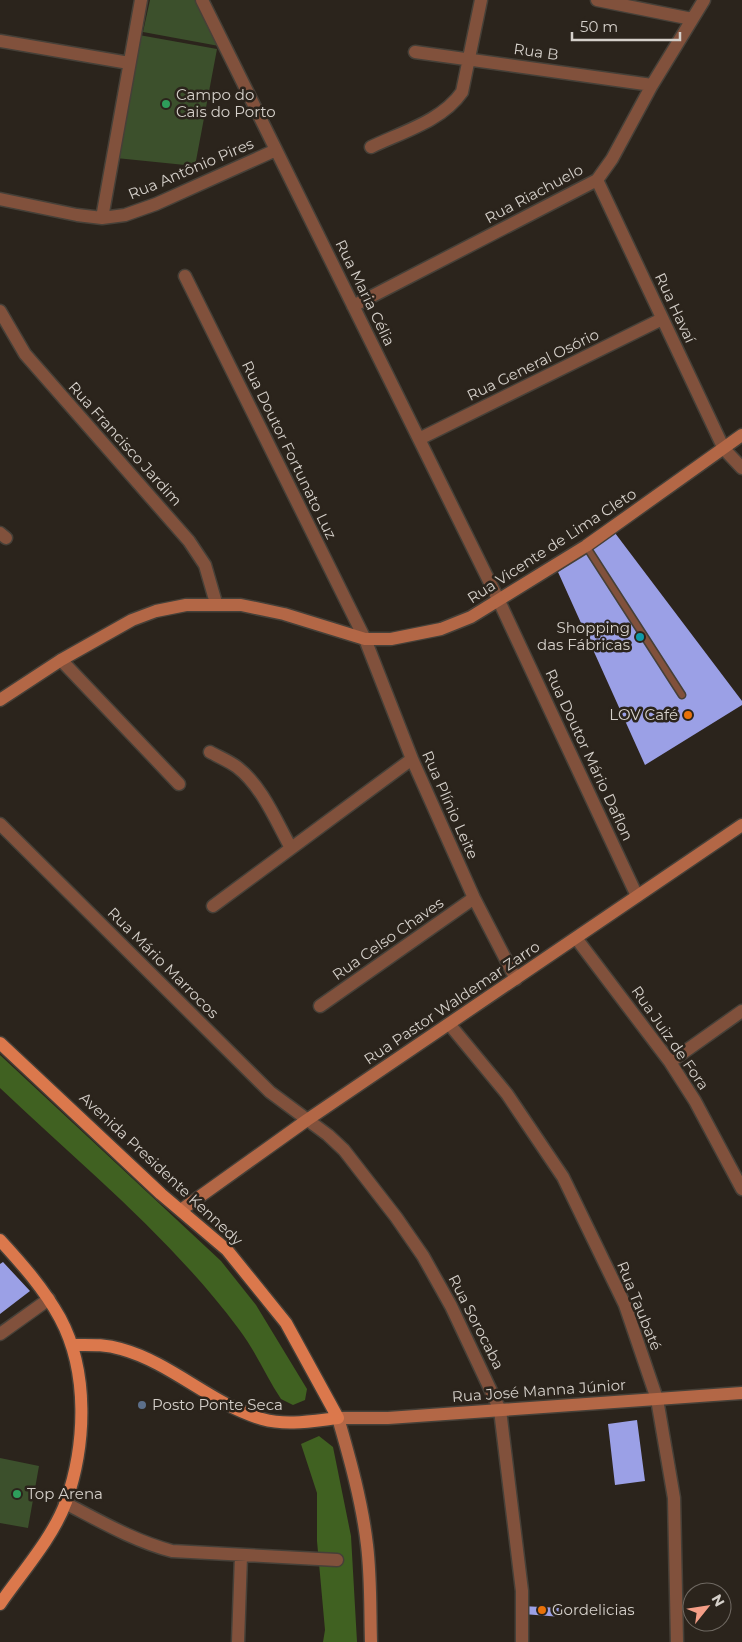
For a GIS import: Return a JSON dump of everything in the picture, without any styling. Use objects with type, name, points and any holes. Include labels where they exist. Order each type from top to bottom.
[{"type":"main road","name":"Rua Vicente de Lima Cleto","points":[[0,700],[61,660],[132,620],[156,611],[186,605],[216,603],[241,605],[284,614],[365,639],[391,639],[441,629],[471,617],[499,601],[586,546],[742,435]]},
{"type":"main road","name":"Rua Pastor Waldemar Zarro","points":[[181,1210],[307,1120],[450,1025],[742,825]]},
{"type":"main road","name":"Avenida Presidente Kennedy","points":[[0,1043],[161,1194],[227,1250],[286,1323],[338,1418],[358,1494],[367,1544],[370,1578],[371,1642]]},
{"type":"main road","points":[[0,1240],[49,1299],[72,1345],[79,1377],[81,1417],[76,1462],[65,1503],[50,1532],[0,1604]]},
{"type":"main road","points":[[72,1345],[103,1345],[141,1356],[238,1410],[262,1419],[290,1422],[338,1418]]},
{"type":"main road","name":"Rua José Manna Júnior","points":[[338,1418],[388,1418],[742,1393]]},
{"type":"street","points":[[102,218],[142,0]]},
{"type":"street","name":"Rua Maria Célia","points":[[202,0],[499,601]]},
{"type":"street","points":[[370,146],[434,117],[449,108],[462,92],[481,0]]},
{"type":"street","points":[[597,0],[692,19]]},
{"type":"street","name":"Rua Riachuelo","points":[[353,306],[597,180],[612,159],[652,85],[704,0]]},
{"type":"street","points":[[0,41],[129,63]]},
{"type":"street","name":"Rua B","points":[[416,52],[652,85]]},
{"type":"street","name":"Rua Antônio Pires","points":[[0,199],[78,215],[102,218],[125,215],[156,204],[276,150]]},
{"type":"street","name":"Rua Havaí","points":[[597,180],[724,449],[742,468]]},
{"type":"street","name":"Rua Doutor Fortunato Luz","points":[[184,276],[365,639]]},
{"type":"street","name":"Rua Francisco Jardim","points":[[0,311],[25,354],[189,541],[205,565],[216,603]]},
{"type":"street","name":"Rua General Osório","points":[[419,439],[662,319]]},
{"type":"street","name":"Rua Doutor Mário Daflon","points":[[499,601],[637,896]]},
{"type":"street","name":"Rua Plínio Leite","points":[[365,639],[412,759],[474,898],[516,979]]},
{"type":"street","points":[[61,660],[179,784]]},
{"type":"street","points":[[210,752],[237,767],[248,777],[260,792],[291,848]]},
{"type":"street","points":[[213,906],[412,759]]},
{"type":"street","name":"Rua Mário Marrocos","points":[[0,824],[270,1092],[307,1120]]},
{"type":"street","name":"Rua Celso Chaves","points":[[320,1006],[474,898]]},
{"type":"street","name":"Rua Juiz de Fora","points":[[576,938],[670,1062],[695,1101],[742,1189]]},
{"type":"street","points":[[670,1062],[742,1011]]},
{"type":"street","name":"Rua Taubaté","points":[[450,1025],[507,1094],[564,1176],[624,1305],[657,1399],[674,1498],[677,1642]]},
{"type":"street","name":"Rua Sorocaba","points":[[307,1120],[328,1135],[344,1150],[385,1201],[423,1256],[452,1306],[500,1410],[522,1591],[522,1642]]},
{"type":"street","points":[[0,1334],[49,1299]]},
{"type":"street","points":[[65,1503],[150,1546],[172,1551],[337,1560]]},
{"type":"street","points":[[238,1642],[241,1556]]},
{"type":"lane","points":[[586,546],[682,695]]},
{"type":"green space","points":[[150,0],[195,0],[219,46],[143,32]]},
{"type":"green space","name":"Campo do Cais do Porto","points":[[139,35],[217,49],[195,166],[116,158]]},
{"type":"green space","points":[[0,1055],[221,1261],[256,1305],[307,1389],[305,1400],[293,1405],[281,1399],[244,1336],[184,1263],[124,1203],[0,1088]]},
{"type":"green space","points":[[319,1436],[333,1447],[351,1536],[357,1642],[323,1642],[325,1630],[317,1541],[317,1493],[301,1444]]},
{"type":"green space","name":"Top Arena","points":[[0,1458],[39,1466],[28,1528],[0,1523]]},
{"type":"building","name":"Shopping das Fábricas","points":[[615,533],[742,701],[742,705],[645,765],[558,572]]},
{"type":"building","points":[[3,1262],[30,1291],[0,1314],[0,1264]]},
{"type":"building","points":[[637,1420],[645,1481],[615,1485],[608,1424]]},
{"type":"building","name":"Gordelicias","points":[[522,1606],[561,1608],[562,1617],[523,1614]]},
{"type":"place","name":"Campo do Cais do Porto","points":[[166,104]]},
{"type":"place","name":"Shopping das Fábricas","points":[[640,637]]},
{"type":"place","name":"LOV Café","points":[[688,715]]},
{"type":"place","name":"Posto Ponte Seca","points":[[142,1405]]},
{"type":"place","name":"Top Arena","points":[[17,1494]]},
{"type":"place","name":"Gordelicias","points":[[542,1610]]}]
